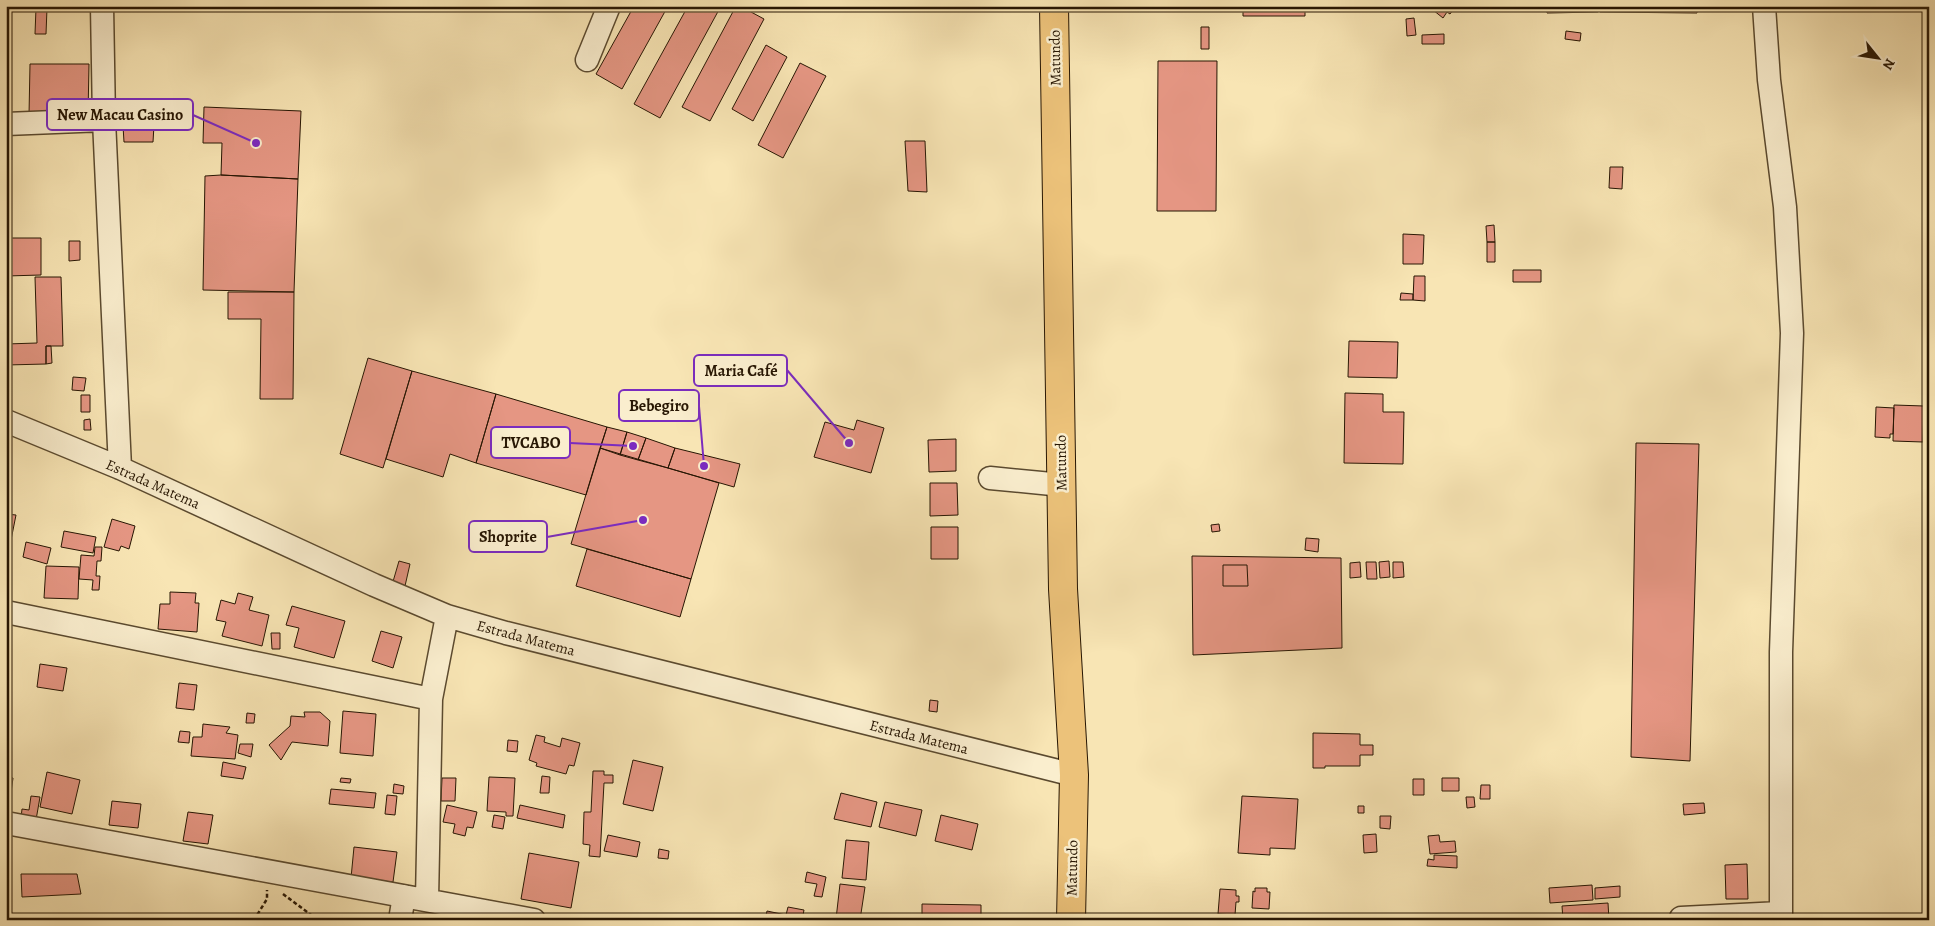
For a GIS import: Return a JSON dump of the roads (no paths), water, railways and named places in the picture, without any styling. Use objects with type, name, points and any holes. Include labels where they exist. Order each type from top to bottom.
[{"type":"main road","name":"Matundo","points":[[1054,6],[1063,588],[1074,775],[1071,920]]},
{"type":"street","points":[[102,6],[104,120],[120,468]]},
{"type":"street","points":[[587,60],[609,6]]},
{"type":"street","points":[[1681,918],[1780,916],[1781,652],[1792,333],[1785,207],[1769,80],[1764,6]]},
{"type":"street","points":[[6,124],[104,120]]},
{"type":"street","name":"Estrada Matema","points":[[6,421],[120,468],[374,585],[447,616],[506,633],[1074,775]]},
{"type":"street","points":[[990,478],[1062,485]]},
{"type":"street","points":[[6,612],[432,700]]},
{"type":"street","points":[[427,900],[432,700],[447,616]]},
{"type":"street","points":[[6,823],[267,877],[404,896],[534,920]]},
{"type":"street","points":[[400,920],[404,896]]},
{"type":"place","name":"New Macau Casino","points":[[256,143]]},
{"type":"place","name":"Maria Café","points":[[849,443]]},
{"type":"place","name":"TVCABO","points":[[633,446]]},
{"type":"place","name":"Bebegiro","points":[[704,466]]},
{"type":"place","name":"Shoprite","points":[[643,520]]}]
